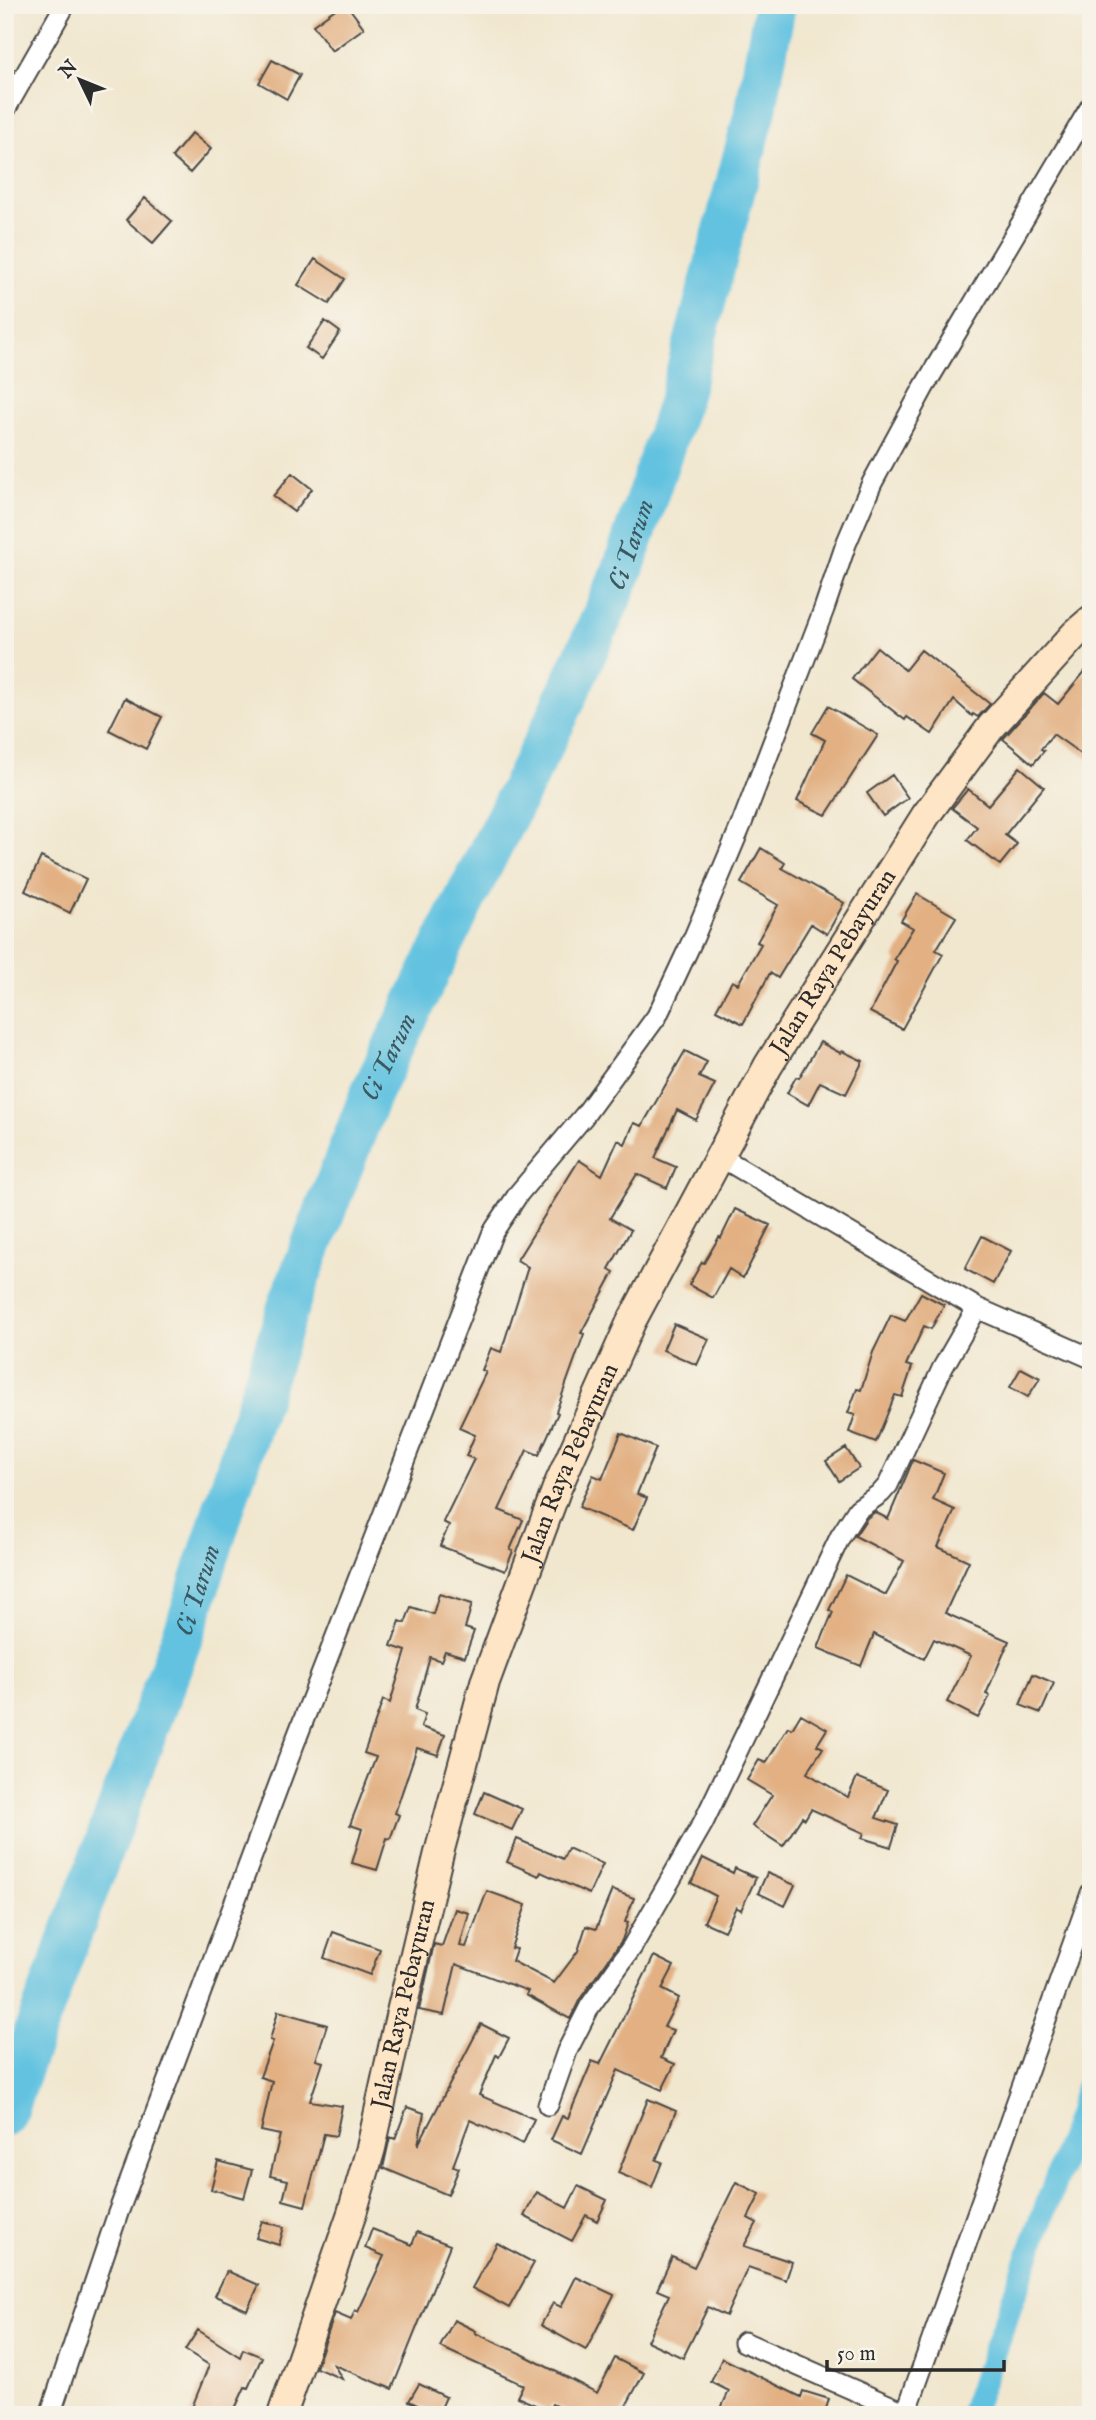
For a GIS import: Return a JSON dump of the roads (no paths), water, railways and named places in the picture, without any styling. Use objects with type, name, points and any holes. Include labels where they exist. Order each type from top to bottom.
[{"type":"main road","name":"Jalan Raya Pebayuran","points":[[282,2415],[371,2148],[439,1853],[485,1682],[562,1476],[631,1322],[768,1066],[926,815],[991,727],[1091,620]]},
{"type":"street","points":[[5,110],[65,5]]},
{"type":"street","points":[[50,2415],[118,2213],[288,1760],[493,1232],[519,1193],[584,1116],[657,1016],[742,823],[854,523],[872,483],[924,387],[1091,106]]},
{"type":"street","points":[[719,1156],[976,1308],[1091,1358]]},
{"type":"street","points":[[548,2105],[567,2051],[590,2006],[632,1948],[703,1823],[840,1537],[858,1509],[888,1485],[942,1369],[976,1308]]},
{"type":"street","points":[[744,2342],[909,2414],[1091,1893]]},
{"type":"waterway","name":"Ci Tarum","points":[[5,2116],[187,1624],[290,1301],[371,1093],[557,717],[621,575],[679,401],[756,109],[775,5]]},
{"type":"waterway","points":[[971,2415],[1091,2076]]}]
